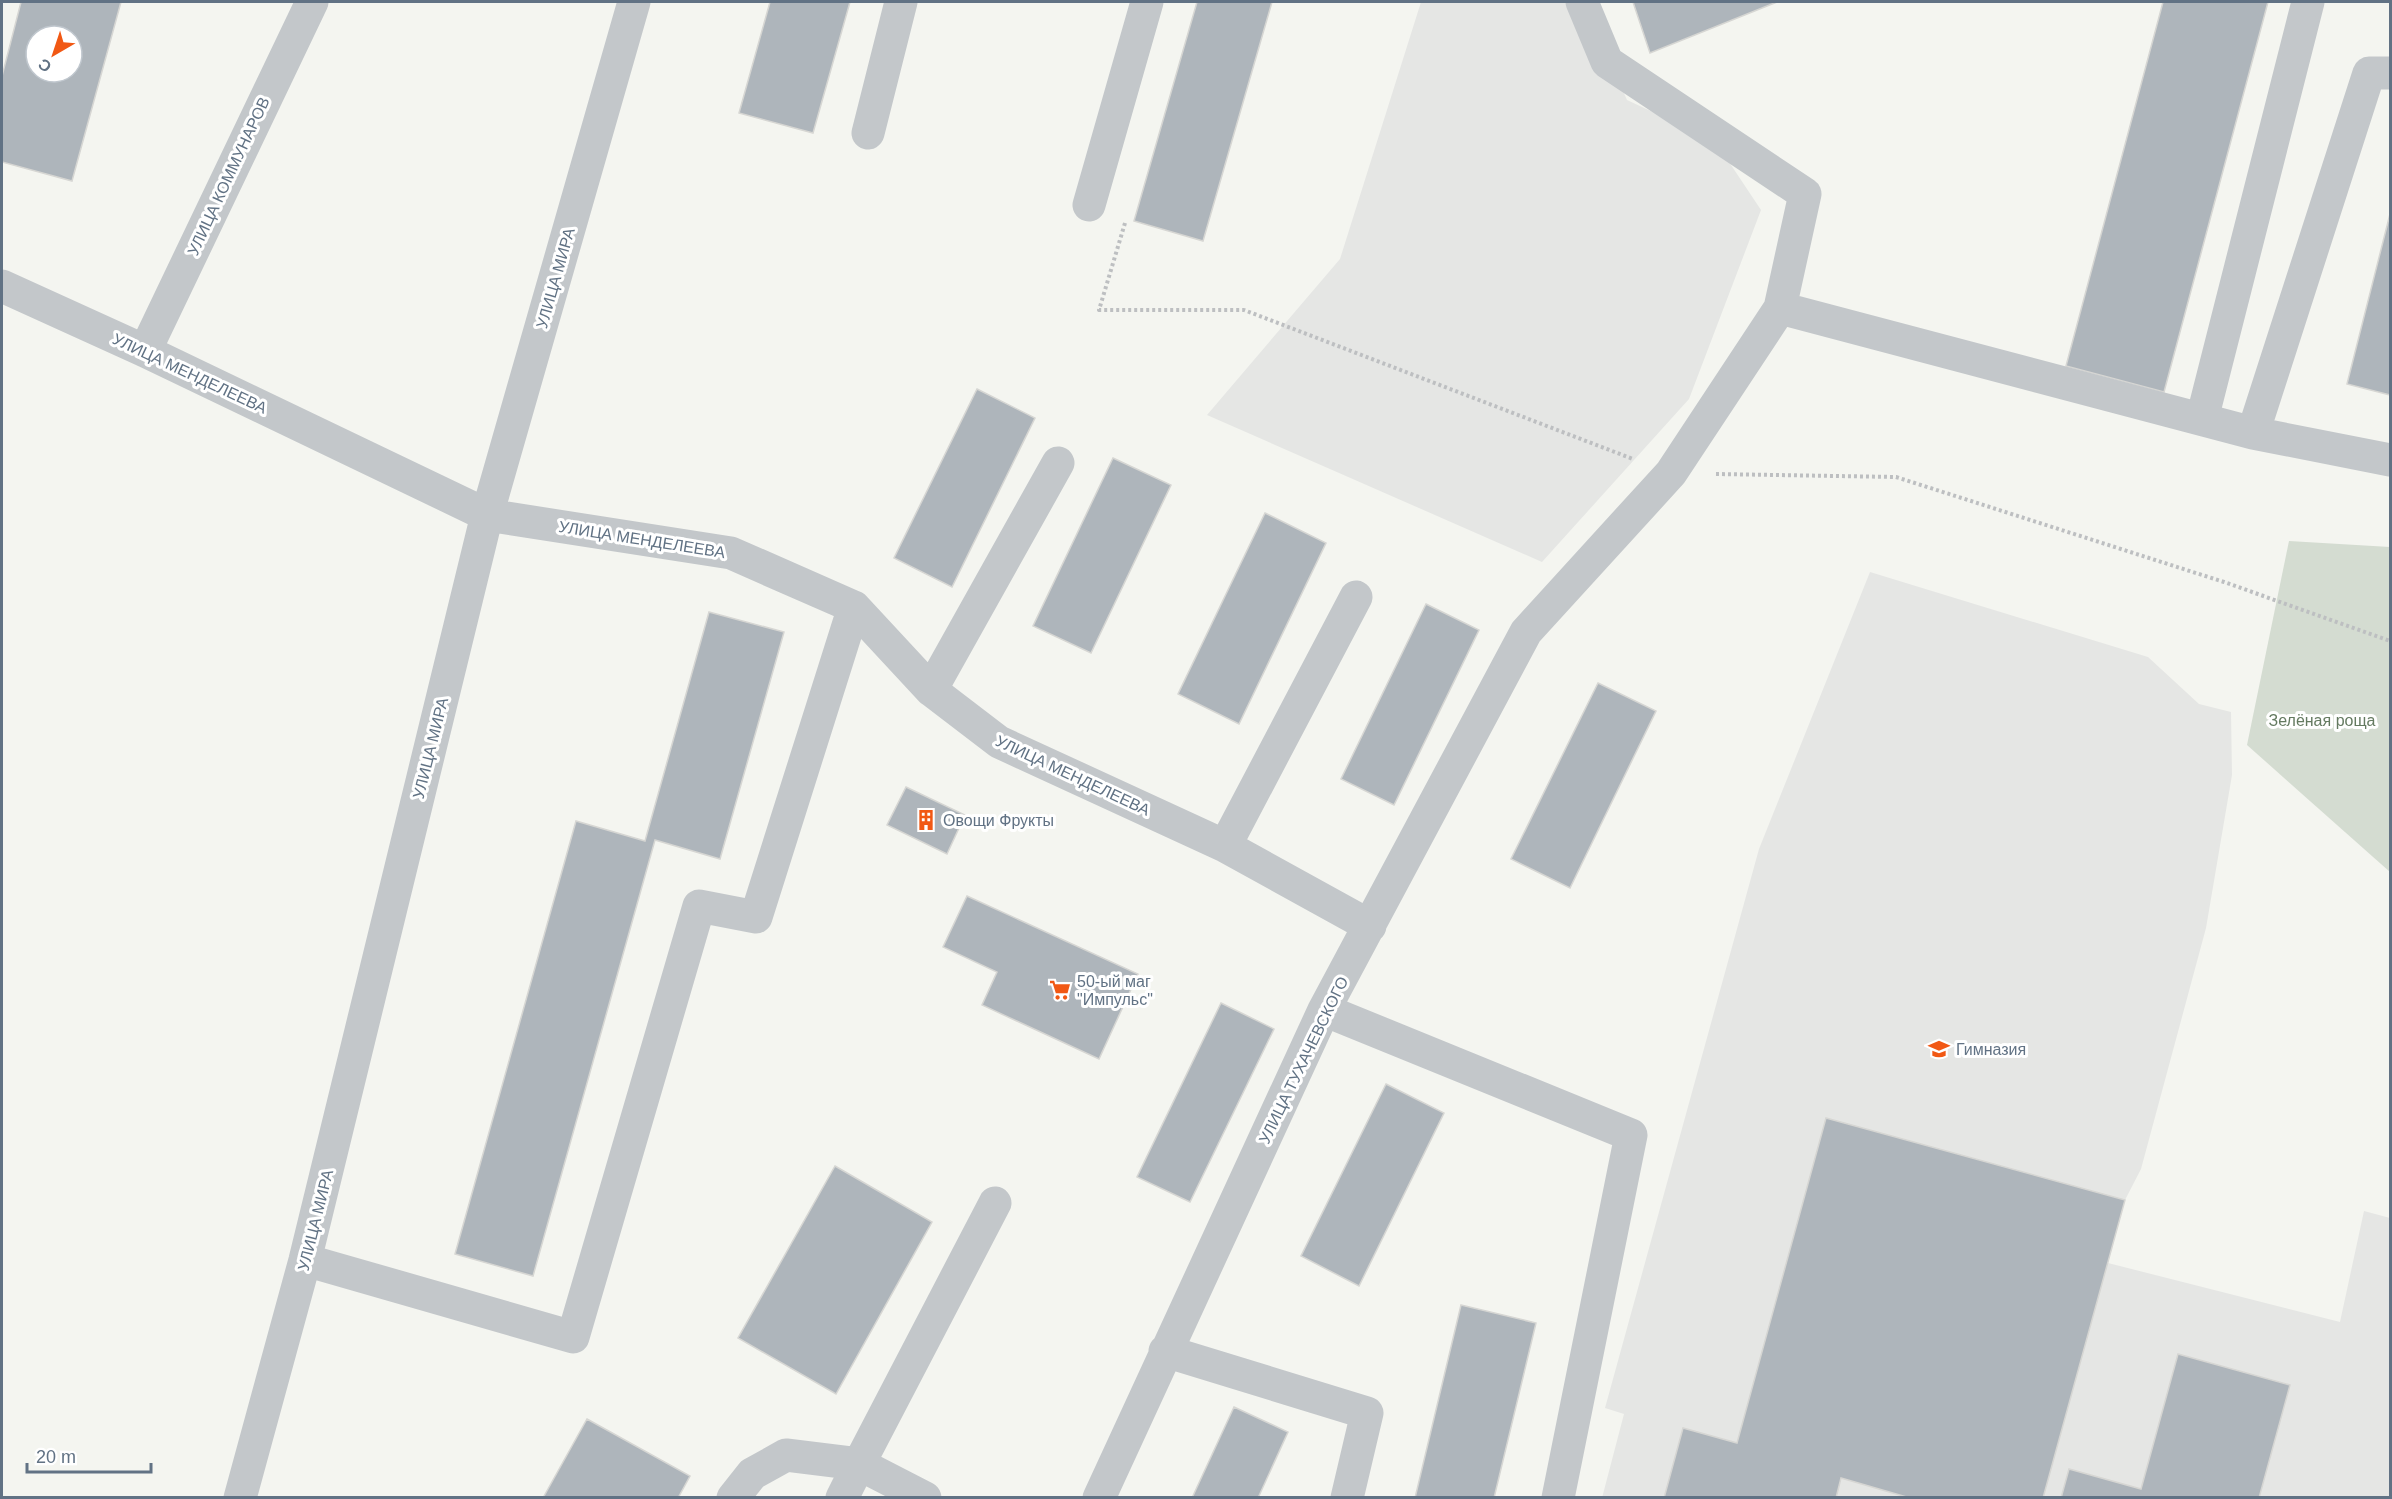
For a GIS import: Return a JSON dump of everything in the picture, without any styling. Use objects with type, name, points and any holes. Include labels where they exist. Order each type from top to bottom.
[{"type":"street","name":"УЛИЦА КОММУНАРОВ","points":[[145,351],[312,2]]},
{"type":"street","name":"УЛИЦА МИРА","points":[[240,1497],[305,1260],[487,515],[634,2]]},
{"type":"street","points":[[868,133],[901,2]]},
{"type":"street","points":[[1089,205],[1147,2]]},
{"type":"street","points":[[1582,2],[1607,62],[1805,194],[1780,308],[2253,432],[2391,460]]},
{"type":"street","points":[[2202,419],[2308,2]]},
{"type":"street","points":[[2253,432],[2369,72],[2391,73]]},
{"type":"street","name":"УЛИЦА МЕНДЕЛЕЕВА","points":[[2,286],[145,351],[487,515],[731,553],[854,607],[931,690],[999,742],[1225,846],[1370,926]]},
{"type":"street","name":"УЛИЦА ТУХАЧЕВСКОГО","points":[[1099,1497],[1324,1010],[1526,632],[1671,473],[1780,308]]},
{"type":"street","points":[[931,690],[1058,463]]},
{"type":"street","points":[[1225,846],[1356,597]]},
{"type":"street","points":[[305,1260],[573,1337],[699,906],[756,917],[854,607]]},
{"type":"street","points":[[1324,1010],[1631,1135],[1558,1497]]},
{"type":"street","points":[[842,1497],[995,1203]]},
{"type":"street","points":[[1166,1351],[1367,1413],[1347,1497]]},
{"type":"street","points":[[733,1497],[752,1474],[786,1455],[859,1464],[926,1497]]},
{"type":"shaded area","points":[[1421,2],[1583,2],[1627,100],[1715,141],[1761,210],[1689,399],[1542,562],[1207,415],[1340,259]]},
{"type":"shaded area","name":"Гимназия","points":[[1870,572],[2148,657],[2199,704],[2231,712],[2232,775],[2206,928],[2141,1169],[2125,1200],[2108,1263],[2340,1322],[2364,1211],[2390,1218],[2390,1497],[1602,1498],[1624,1414],[1605,1408],[1759,849]]},
{"type":"green space","name":"Зелёная роща","points":[[2289,541],[2390,547],[2390,872],[2247,745]]},
{"type":"building","points":[[21,2],[121,2],[72,181],[2,162],[2,76]]},
{"type":"building","points":[[770,2],[850,2],[813,133],[739,113]]},
{"type":"building","points":[[1197,2],[1272,2],[1203,241],[1134,221]]},
{"type":"building","points":[[1633,2],[1777,2],[1650,53]]},
{"type":"building","points":[[2163,2],[2268,2],[2164,392],[2066,366]]},
{"type":"building","points":[[2390,214],[2390,395],[2347,384]]},
{"type":"building","points":[[977,389],[1035,418],[952,587],[894,558]]},
{"type":"building","points":[[1113,458],[1171,485],[1091,653],[1033,626]]},
{"type":"building","points":[[1265,513],[1326,543],[1239,724],[1178,694]]},
{"type":"building","points":[[1426,604],[1479,630],[1394,805],[1341,779]]},
{"type":"building","points":[[709,612],[784,632],[720,859],[655,840],[533,1276],[455,1254],[576,821],[645,841]]},
{"type":"building","points":[[1598,683],[1656,711],[1570,888],[1511,859]]},
{"type":"building","name":"Овощи Фрукты","points":[[906,787],[965,815],[947,854],[887,825]]},
{"type":"building","name":"50-ый маг \"Импульс\"","points":[[967,896],[1138,974],[1099,1059],[982,1005],[997,972],[943,947]]},
{"type":"building","points":[[1221,1003],[1274,1029],[1190,1202],[1137,1177]]},
{"type":"building","points":[[1386,1084],[1444,1113],[1359,1286],[1301,1256]]},
{"type":"building","points":[[1826,1118],[2125,1200],[2043,1498],[1910,1498],[1841,1478],[1836,1498],[1664,1498],[1683,1428],[1737,1443]]},
{"type":"building","points":[[835,1166],[932,1222],[836,1394],[738,1338]]},
{"type":"building","points":[[1461,1305],[1536,1323],[1494,1498],[1415,1498]]},
{"type":"building","points":[[2178,1354],[2290,1385],[2259,1498],[2061,1498],[2069,1469],[2141,1489]]},
{"type":"building","points":[[1234,1407],[1288,1432],[1258,1498],[1192,1498]]},
{"type":"building","points":[[587,1419],[690,1476],[678,1498],[543,1498]]},
{"type":"place","name":"Овощи Фрукты","points":[[926,820]]},
{"type":"place","name":"50-ый маг \"Импульс\"","points":[[1060,990]]},
{"type":"place","name":"Гимназия","points":[[1939,1049]]}]
